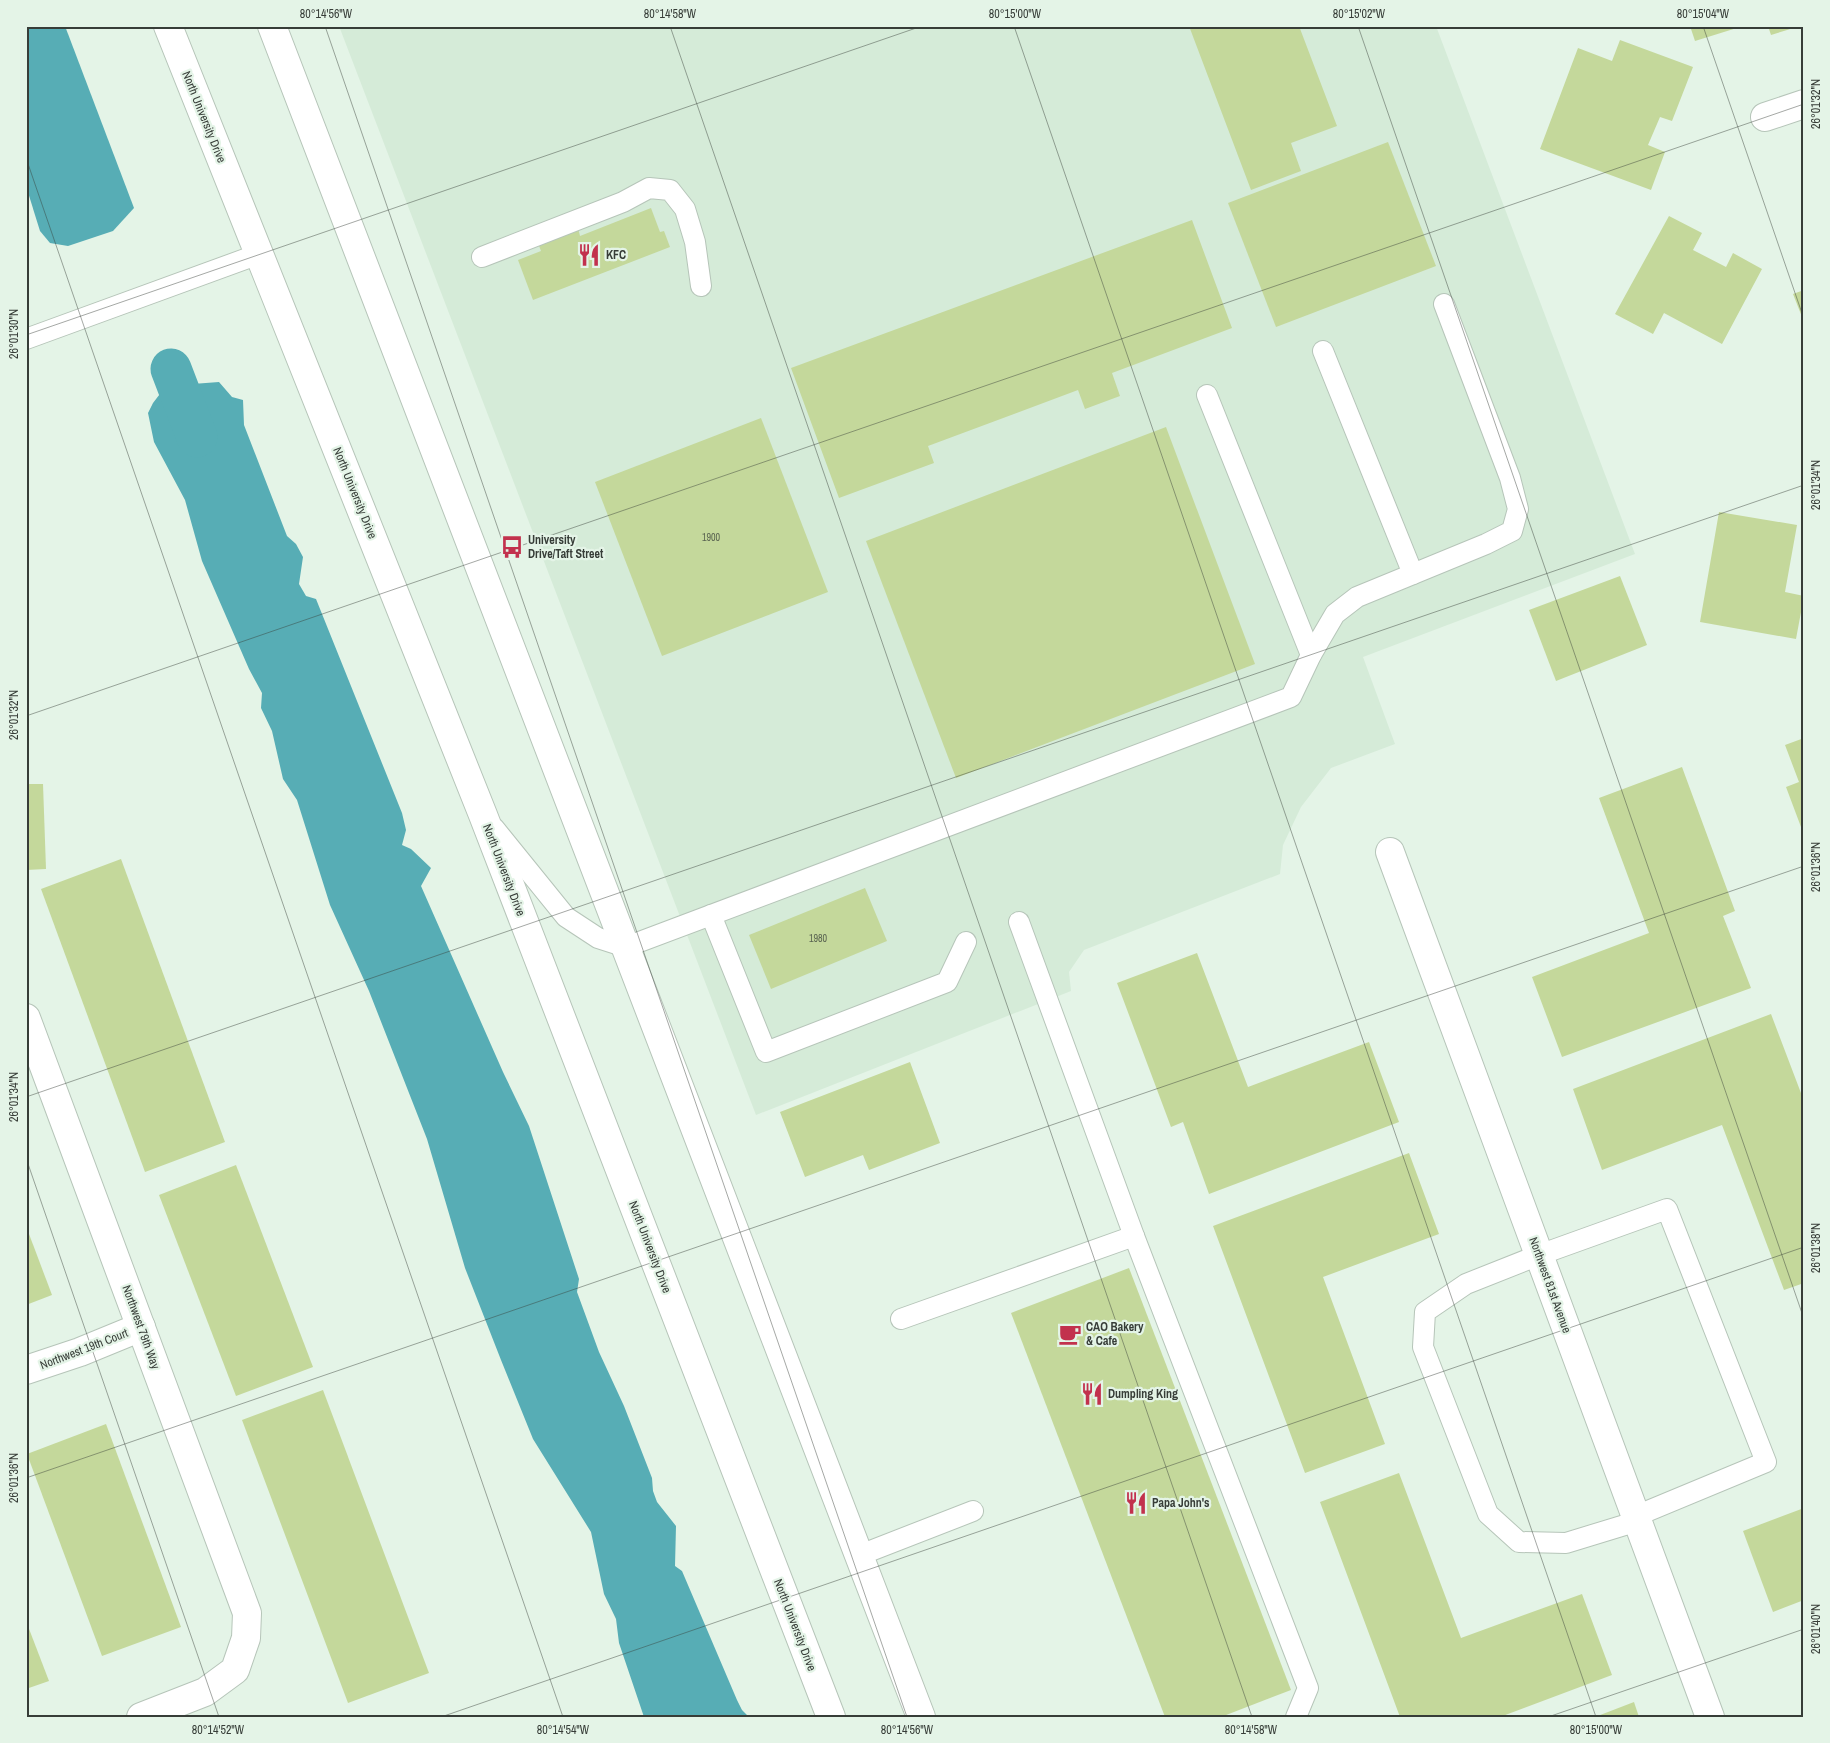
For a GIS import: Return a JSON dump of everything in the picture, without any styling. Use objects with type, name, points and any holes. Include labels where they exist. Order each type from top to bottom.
[{"type":"main road","name":"North University Drive","points":[[168,26],[483,815],[830,1717]]},
{"type":"main road","points":[[272,26],[921,1717]]},
{"type":"main road","points":[[1765,117],[1804,104]]},
{"type":"main road","name":"Northwest 81st Avenue","points":[[1390,852],[1710,1717]]},
{"type":"main road","name":"Northwest 79th Way","points":[[26,1018],[247,1613],[246,1638],[235,1670],[205,1692],[141,1717]]},
{"type":"main road","name":"Northwest 19th Court","points":[[26,1370],[80,1352],[141,1326]]},
{"type":"lane","points":[[482,257],[623,202],[649,188],[670,190],[685,209],[695,242],[701,286]]},
{"type":"lane","points":[[26,339],[259,254]]},
{"type":"lane","points":[[483,815],[566,917],[598,938],[626,948],[1291,697],[1311,655],[1335,614],[1357,597],[1486,544],[1512,531],[1518,509],[1510,478],[1444,304]]},
{"type":"lane","points":[[1323,351],[1414,574]]},
{"type":"lane","points":[[1207,395],[1311,655]]},
{"type":"lane","points":[[711,916],[766,1052],[947,982],[966,942]]},
{"type":"lane","points":[[1019,922],[1134,1236],[1308,1688],[1296,1717]]},
{"type":"lane","points":[[1668,1209],[1766,1462],[1637,1518],[1566,1542],[1519,1542],[1488,1514],[1423,1347],[1424,1312],[1466,1284],[1539,1255],[1668,1209]]},
{"type":"lane","points":[[901,1319],[1134,1236]]},
{"type":"lane","points":[[860,1554],[973,1511]]},
{"type":"shaded area","points":[[339,26],[1436,26],[1635,554],[1363,657],[1395,744],[1331,768],[1301,807],[1283,845],[1280,874],[1084,950],[1069,972],[1071,991],[756,1115]]},
{"type":"water","points":[[26,26],[65,26],[134,208],[113,231],[68,246],[50,243],[40,231],[26,186]]},
{"type":"water","points":[[219,382],[232,397],[243,400],[244,425],[287,536],[296,544],[303,557],[299,584],[306,596],[316,599],[402,813],[406,830],[402,845],[411,849],[431,868],[421,886],[503,1072],[529,1126],[579,1279],[577,1292],[599,1352],[624,1406],[652,1478],[653,1491],[657,1502],[676,1526],[675,1566],[682,1571],[737,1700],[742,1710],[749,1717],[644,1717],[619,1643],[616,1619],[604,1594],[591,1532],[533,1439],[501,1360],[465,1268],[427,1139],[369,991],[330,905],[297,800],[283,779],[272,731],[261,708],[262,693],[249,669],[202,561],[185,500],[154,442],[148,413],[166,386]]},
{"type":"building","points":[[1189,26],[1299,26],[1337,126],[1291,143],[1301,171],[1251,190]]},
{"type":"building","points":[[1690,26],[1740,26],[1740,27],[1695,41]]},
{"type":"building","points":[[1768,26],[1797,26],[1797,27],[1771,35]]},
{"type":"building","points":[[1620,40],[1693,67],[1672,121],[1660,117],[1648,145],[1665,152],[1651,190],[1540,149],[1578,48],[1612,61]]},
{"type":"building","points":[[1388,142],[1436,266],[1276,327],[1228,203]]},
{"type":"building","name":"KFC","points":[[651,208],[660,232],[664,231],[670,247],[533,300],[518,260],[541,251],[538,243],[578,228],[580,236]]},
{"type":"building","points":[[1669,216],[1702,233],[1693,250],[1726,267],[1733,253],[1762,269],[1722,344],[1664,313],[1653,334],[1615,314]]},
{"type":"building","points":[[1192,220],[1232,328],[1112,373],[1120,396],[1085,409],[1078,390],[928,446],[934,463],[839,498],[791,368]]},
{"type":"building","points":[[1804,290],[1804,322],[1793,294]]},
{"type":"building","points":[[761,418],[828,592],[662,656],[595,482]]},
{"type":"building","points":[[1166,427],[1255,664],[956,778],[866,541]]},
{"type":"building","points":[[1719,512],[1797,525],[1785,592],[1804,596],[1796,639],[1700,622]]},
{"type":"building","points":[[1620,576],[1647,645],[1556,681],[1529,610]]},
{"type":"building","points":[[1804,738],[1804,835],[1786,787],[1799,782],[1785,745]]},
{"type":"building","points":[[1682,767],[1735,911],[1723,916],[1751,988],[1562,1057],[1532,977],[1649,933],[1599,798]]},
{"type":"building","points":[[26,784],[43,784],[46,869],[26,870]]},
{"type":"building","points":[[121,859],[225,1142],[145,1172],[41,889]]},
{"type":"building","points":[[865,888],[887,941],[771,989],[749,935]]},
{"type":"building","points":[[1197,953],[1248,1087],[1369,1042],[1399,1122],[1209,1194],[1183,1122],[1171,1127],[1117,983]]},
{"type":"building","points":[[1771,1014],[1804,1101],[1804,1283],[1784,1290],[1722,1125],[1602,1170],[1573,1089]]},
{"type":"building","points":[[910,1062],[940,1143],[869,1170],[863,1155],[805,1177],[780,1112]]},
{"type":"building","points":[[1409,1153],[1439,1234],[1323,1277],[1385,1444],[1305,1473],[1213,1226]]},
{"type":"building","points":[[236,1165],[313,1367],[236,1396],[159,1195]]},
{"type":"building","points":[[26,1226],[52,1295],[26,1305]]},
{"type":"building","points":[[1129,1268],[1291,1690],[1221,1717],[1165,1717],[1011,1313]]},
{"type":"building","points":[[323,1390],[429,1673],[348,1703],[242,1420]]},
{"type":"building","points":[[106,1424],[181,1627],[102,1656],[27,1454]]},
{"type":"building","points":[[1399,1473],[1461,1638],[1582,1594],[1612,1675],[1500,1717],[1400,1717],[1320,1502]]},
{"type":"building","points":[[1804,1508],[1804,1600],[1773,1612],[1743,1531]]},
{"type":"building","points":[[26,1621],[49,1681],[26,1689]]},
{"type":"building","points":[[1634,1702],[1639,1717],[1595,1717]]},
{"type":"waterway","points":[[171,369],[197,437]]},
{"type":"place","name":"KFC","points":[[589,255]]},
{"type":"place","name":"University Drive/Taft Street","points":[[512,547]]},
{"type":"place","name":"CAO Bakery & Cafe","points":[[1070,1334]]},
{"type":"place","name":"Dumpling King","points":[[1092,1394]]},
{"type":"place","name":"Papa John's","points":[[1136,1503]]}]
